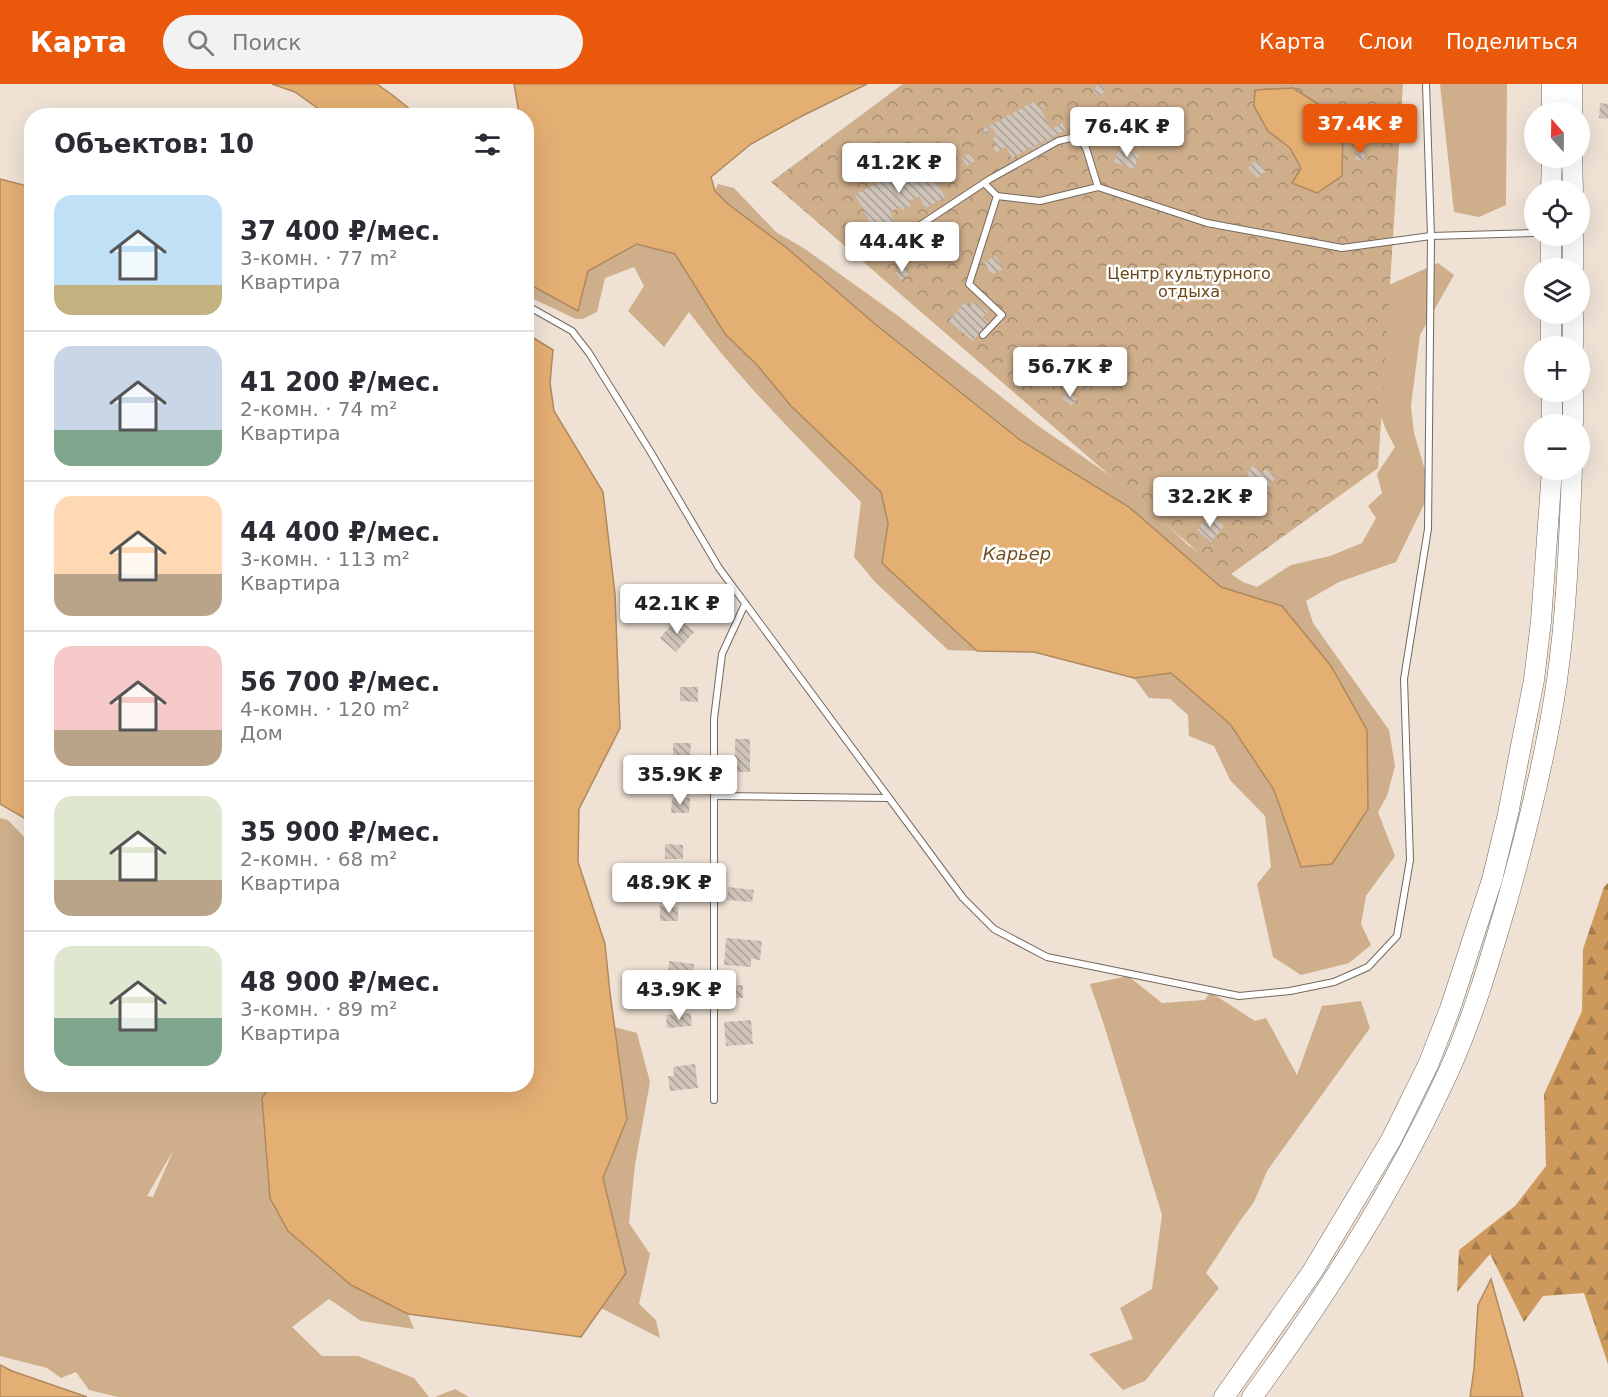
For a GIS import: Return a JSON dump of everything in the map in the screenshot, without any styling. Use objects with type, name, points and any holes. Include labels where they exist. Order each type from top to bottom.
[{"type":"highway","points":[[1552,84],[1552,102]]},
{"type":"highway","points":[[1572,84],[1572,102]]},
{"type":"highway","points":[[1224,1397],[1312,1272],[1391,1140],[1428,1065],[1450,1009],[1492,880],[1524,735],[1541,621],[1551,480]]},
{"type":"highway","points":[[1252,1397],[1286,1351],[1336,1274],[1412,1147],[1473,1013],[1529,818],[1557,681],[1564,621],[1571,480]]},
{"type":"lane","points":[[534,310],[572,331],[590,353],[719,568],[963,898],[994,929],[1047,957],[1239,996],[1290,992],[1334,982],[1368,967],[1397,936],[1410,860],[1404,679],[1428,529],[1431,236],[1426,84]]},
{"type":"lane","points":[[881,251],[984,183],[1058,141],[1071,138],[1080,140],[1086,148],[1098,187]]},
{"type":"lane","points":[[984,183],[997,196],[1040,201],[1098,187],[1207,224],[1342,248],[1431,236],[1524,233]]},
{"type":"lane","points":[[983,335],[1002,315],[969,284],[997,196]]},
{"type":"lane","points":[[714,1100],[714,719],[722,654],[745,604]]},
{"type":"lane","points":[[714,795],[889,798]]},
{"type":"green space","name":"Центр культурного отдыха","points":[[903,84],[1403,84],[1378,468],[1227,577],[771,182]]},
{"type":"green space","points":[[1440,84],[1507,84],[1506,205],[1479,217],[1454,212]]},
{"type":"green space","points":[[718,184],[734,188],[776,232],[805,249],[897,315],[1037,425],[1128,488],[1188,545],[1243,582],[1257,587],[1291,565],[1330,556],[1362,543],[1376,518],[1368,506],[1382,493],[1377,474],[1395,447],[1376,403],[1380,289],[1438,263],[1454,275],[1420,335],[1411,406],[1414,433],[1431,490],[1396,562],[1339,582],[1306,601],[1313,623],[1389,730],[1395,766],[1387,796],[1378,812],[1395,856],[1366,896],[1361,924],[1371,945],[1349,963],[1301,975],[1273,957],[1257,884],[1271,867],[1265,816],[1230,780],[1214,746],[1189,736],[1188,715],[1170,699],[1149,698],[1134,678],[1171,673],[1230,724],[1274,790],[1301,867],[1282,606],[1221,587],[1129,507],[1020,440],[874,324],[788,249],[728,204],[715,191]]},
{"type":"green space","points":[[637,244],[675,254],[725,334],[758,366],[791,406],[881,492],[888,523],[882,563],[977,651],[948,650],[875,582],[854,557],[861,502],[750,386],[689,312],[664,347],[628,311],[644,286],[634,267],[605,278],[597,312],[583,319],[576,319],[534,299],[534,287],[578,311],[588,271]]},
{"type":"green space","points":[[0,818],[8,820],[24,837],[24,1092],[266,1092],[262,1098],[270,1198],[288,1231],[351,1285],[408,1314],[414,1329],[361,1321],[329,1299],[292,1327],[322,1356],[358,1356],[414,1378],[429,1397],[118,1397],[89,1390],[76,1372],[61,1378],[47,1368],[0,1356]],"holes":[[[174,1149],[153,1197],[147,1196]]]},
{"type":"green space","points":[[1608,883],[1608,1364],[1584,1293],[1543,1296],[1524,1322],[1490,1254],[1457,1292],[1459,1250],[1515,1206],[1546,1166],[1544,1094],[1582,1011],[1583,949],[1604,887]]},
{"type":"green space","points":[[1128,976],[1162,1003],[1205,1000],[1210,992],[1255,1021],[1266,1018],[1297,1075],[1322,1006],[1361,1001],[1370,1028],[1267,1171],[1254,1202],[1206,1273],[1219,1288],[1145,1381],[1123,1390],[1089,1354],[1133,1339],[1120,1308],[1152,1289],[1162,1215],[1090,984]]},
{"type":"green space","points":[[614,1027],[637,1033],[650,1082],[635,1165],[629,1223],[650,1254],[639,1304],[656,1320],[660,1338],[601,1308],[626,1273],[603,1178],[627,1119]]},
{"type":"green space","points":[[455,1389],[469,1397],[435,1397]]},
{"type":"water","points":[[272,84],[377,84],[408,108],[317,108],[295,92]]},
{"type":"water","name":"Карьер","points":[[514,84],[867,84],[751,144],[711,177],[715,191],[728,204],[788,249],[875,324],[1020,440],[1129,507],[1221,587],[1282,606],[1331,666],[1367,730],[1368,809],[1332,864],[1301,867],[1274,790],[1230,724],[1171,673],[1134,678],[1034,652],[977,651],[882,563],[888,523],[881,492],[791,406],[758,366],[725,334],[675,254],[637,244],[588,271],[578,311],[534,287],[534,108],[518,108]]},
{"type":"water","points":[[1293,88],[1343,120],[1342,176],[1317,193],[1292,183],[1301,168],[1290,148],[1268,131],[1254,106],[1255,90]]},
{"type":"water","points":[[0,179],[24,185],[24,818],[0,804]]},
{"type":"water","points":[[534,338],[553,350],[550,383],[554,411],[603,492],[615,594],[620,728],[579,809],[578,862],[605,944],[627,1119],[603,1178],[626,1273],[581,1337],[408,1314],[351,1285],[288,1231],[270,1198],[262,1098],[266,1092],[534,1092]]},
{"type":"water","points":[[1491,1279],[1523,1397],[1470,1397],[1478,1305]]},
{"type":"water","points":[[0,1365],[12,1371],[87,1397],[0,1397]]},
{"type":"building","points":[[1099,84],[1106,90],[1099,97],[1093,90]]},
{"type":"building","points":[[1035,101],[1038,107],[1042,105],[1044,109],[1041,111],[1051,130],[1062,123],[1066,130],[1034,146],[1035,148],[1054,137],[1056,140],[1034,152],[1032,147],[1012,158],[1006,147],[996,152],[992,139],[997,136],[993,128],[986,131],[989,137],[987,138],[982,130]]},
{"type":"building","points":[[1600,103],[1608,104],[1608,119],[1599,118]]},
{"type":"building","points":[[1119,148],[1139,155],[1134,169],[1114,162]]},
{"type":"building","points":[[1357,148],[1365,149],[1364,161],[1355,160]]},
{"type":"building","points":[[970,153],[975,161],[967,166],[962,158]]},
{"type":"building","points":[[923,158],[945,197],[925,208],[919,196],[909,202],[911,206],[902,210],[900,207],[890,212],[896,224],[877,234],[855,195]]},
{"type":"building","points":[[1256,160],[1266,171],[1258,178],[1248,168]]},
{"type":"building","points":[[996,256],[1003,269],[991,275],[984,262]]},
{"type":"building","points":[[903,266],[910,273],[902,280],[895,273]]},
{"type":"building","points":[[974,301],[988,312],[983,317],[989,322],[973,341],[949,321],[965,302],[970,306]]},
{"type":"building","points":[[1068,391],[1077,399],[1071,406],[1062,398]]},
{"type":"building","points":[[1252,466],[1263,472],[1265,469],[1276,476],[1261,501],[1256,499],[1254,502],[1247,498],[1249,494],[1238,488]]},
{"type":"building","points":[[1210,514],[1224,526],[1211,542],[1197,530]]},
{"type":"building","points":[[677,618],[694,632],[676,652],[660,638]]},
{"type":"building","points":[[680,687],[698,687],[698,702],[680,701]]},
{"type":"building","points":[[735,739],[750,739],[750,772],[735,772]]},
{"type":"building","points":[[673,743],[691,743],[690,758],[673,758]]},
{"type":"building","points":[[672,798],[690,798],[689,813],[671,813]]},
{"type":"building","points":[[665,844],[683,845],[683,859],[665,859]]},
{"type":"building","points":[[728,887],[754,890],[752,902],[727,900]]},
{"type":"building","points":[[660,906],[678,907],[678,921],[660,921]]},
{"type":"building","points":[[726,938],[762,941],[760,960],[751,959],[751,967],[724,965]]},
{"type":"building","points":[[669,961],[694,964],[693,976],[668,973]]},
{"type":"building","points":[[723,985],[743,985],[743,998],[723,998]]},
{"type":"building","points":[[691,1013],[692,1026],[667,1028],[666,1015]]},
{"type":"building","points":[[751,1020],[753,1044],[726,1046],[724,1022]]},
{"type":"building","points":[[695,1064],[698,1088],[670,1091],[668,1076],[674,1076],[673,1067]]}]
